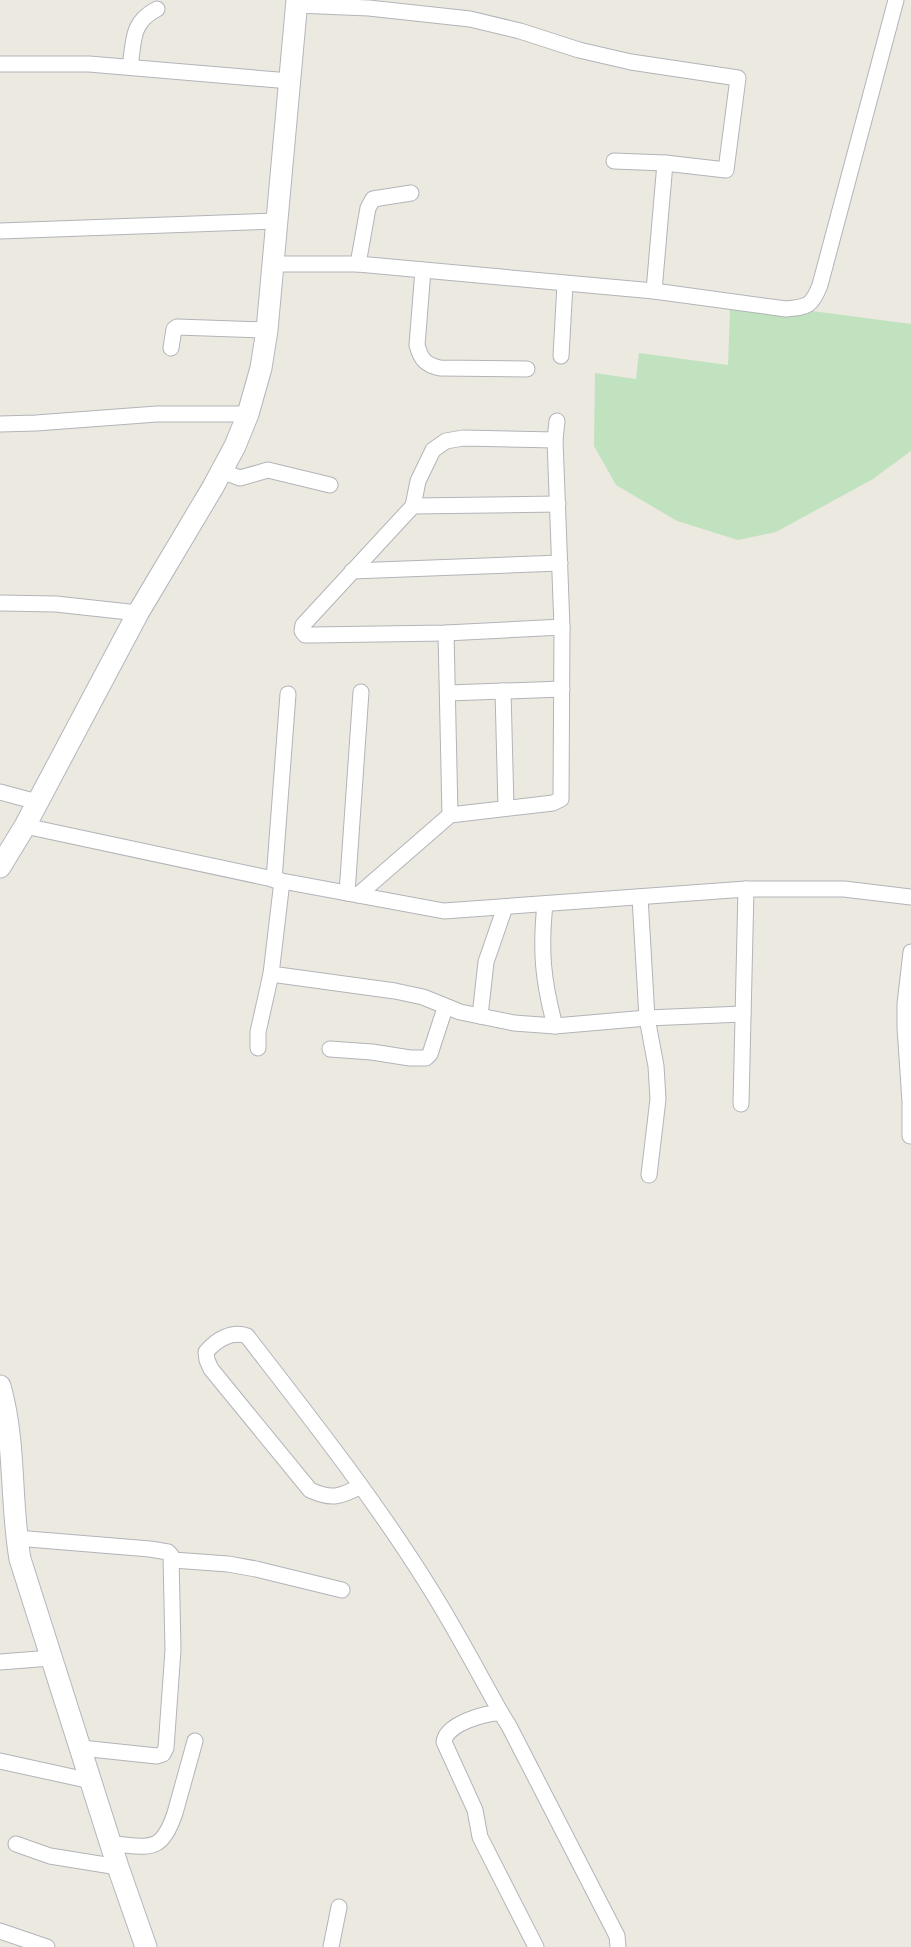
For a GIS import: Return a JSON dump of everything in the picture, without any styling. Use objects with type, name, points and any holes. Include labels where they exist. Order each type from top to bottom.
[{"type":"street","points":[[272,264],[358,264],[654,291],[786,309],[802,308],[813,302],[823,274],[896,0]]},
{"type":"street","points":[[0,867],[25,826],[138,613],[235,446],[248,414],[261,368],[267,330],[296,2],[470,18],[579,50],[631,62],[738,78],[726,170],[665,163],[614,161]]},
{"type":"street","points":[[130,67],[137,26],[144,16],[157,9]]},
{"type":"street","points":[[0,64],[89,64],[290,81]]},
{"type":"street","points":[[654,291],[665,163]]},
{"type":"street","points":[[358,264],[368,208],[373,199],[411,193]]},
{"type":"street","points":[[0,231],[278,220]]},
{"type":"street","points":[[423,270],[417,345],[420,357],[428,365],[440,368],[527,369]]},
{"type":"street","points":[[561,356],[565,284]]},
{"type":"street","points":[[171,348],[174,329],[177,327],[267,330]]},
{"type":"street","points":[[0,424],[157,414],[248,414]]},
{"type":"street","points":[[352,894],[450,815],[553,803],[561,799],[562,627],[555,440],[557,421]]},
{"type":"street","points":[[555,440],[463,438],[446,441],[433,450],[418,481],[413,506],[303,625],[302,632],[305,635],[446,633],[562,627]]},
{"type":"street","points":[[221,471],[240,478],[268,470],[330,485]]},
{"type":"street","points":[[413,506],[558,504]]},
{"type":"street","points":[[352,571],[560,563]]},
{"type":"street","points":[[0,603],[56,604],[138,613]]},
{"type":"street","points":[[446,633],[450,815]]},
{"type":"street","points":[[448,693],[562,689]]},
{"type":"street","points":[[352,894],[361,692]]},
{"type":"street","points":[[503,692],[506,808]]},
{"type":"street","points":[[258,1048],[258,1032],[271,974],[288,694]]},
{"type":"street","points":[[0,792],[37,802]]},
{"type":"street","points":[[25,826],[278,880],[444,911],[746,889],[844,889],[911,897]]},
{"type":"street","points":[[741,1104],[746,889]]},
{"type":"street","points":[[640,897],[647,1018],[656,1066],[658,1099],[649,1175]]},
{"type":"street","points":[[545,904],[542,960],[545,989],[555,1026]]},
{"type":"street","points":[[480,1016],[486,962],[505,907]]},
{"type":"street","points":[[910,1136],[905,1015],[911,952]]},
{"type":"street","points":[[271,974],[395,991],[423,997],[445,1008],[514,1023],[555,1026],[647,1018],[743,1014]]},
{"type":"street","points":[[330,1049],[426,1058],[430,1054],[445,1008]]},
{"type":"street","points":[[361,1486],[335,1497],[310,1490],[258,1424],[210,1369],[206,1352],[214,1342],[234,1334],[247,1336],[361,1486],[432,1590],[509,1726],[617,1936],[618,1947]]},
{"type":"street","points":[[0,1386],[7,1410],[16,1538],[20,1558],[118,1867],[146,1947]]},
{"type":"street","points":[[16,1538],[150,1549],[168,1552],[173,1560],[173,1650],[166,1748],[163,1754],[157,1756],[81,1748]]},
{"type":"street","points":[[173,1560],[246,1567],[342,1590]]},
{"type":"street","points":[[0,1662],[51,1658]]},
{"type":"street","points":[[501,1713],[484,1713],[450,1730],[444,1742],[475,1810],[480,1837],[536,1947]]},
{"type":"street","points":[[111,1844],[153,1846],[161,1842],[172,1824],[195,1741]]},
{"type":"street","points":[[0,1761],[91,1781]]},
{"type":"street","points":[[16,1844],[50,1856],[118,1867]]},
{"type":"street","points":[[331,1947],[339,1907]]},
{"type":"street","points":[[0,1931],[47,1947]]},
{"type":"green space","points":[[730,310],[812,311],[911,324],[911,451],[873,479],[776,532],[738,540],[677,521],[616,485],[594,446],[595,373],[636,379],[639,353],[728,365]]}]
